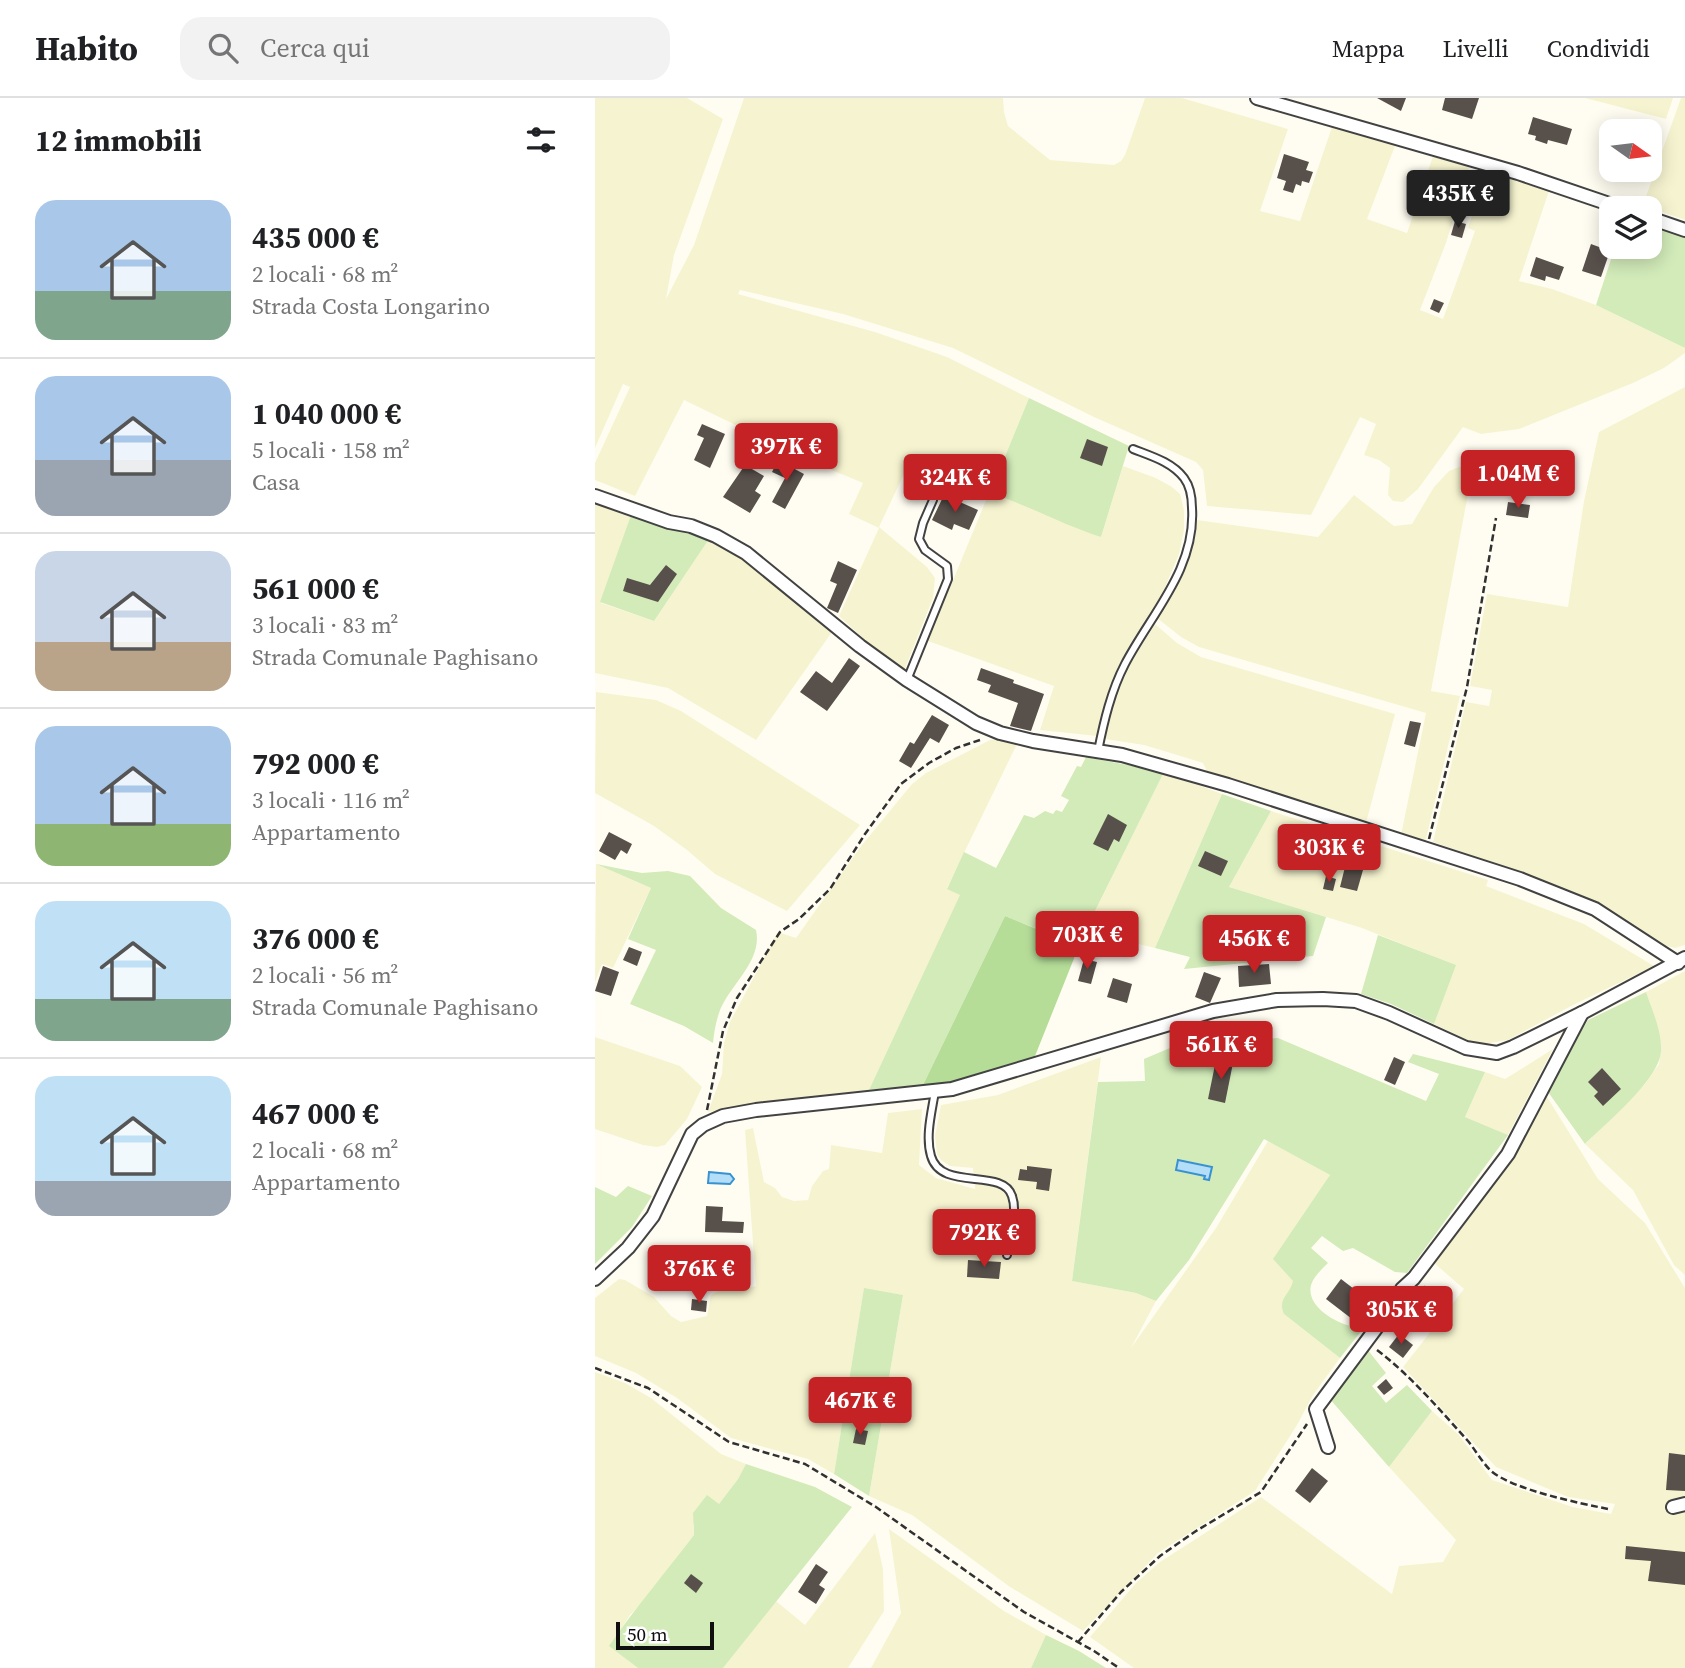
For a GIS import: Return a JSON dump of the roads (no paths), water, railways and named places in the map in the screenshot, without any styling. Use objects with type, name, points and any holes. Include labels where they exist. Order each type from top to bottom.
[{"type":"street","points":[[1257,98],[1518,173],[1599,201]]},
{"type":"street","points":[[1662,222],[1685,230]]},
{"type":"street","points":[[595,496],[669,522],[691,526],[746,553],[860,646],[907,680],[976,723],[1000,733],[1122,755],[1228,785],[1520,879],[1595,909],[1681,960]]},
{"type":"street","points":[[595,1279],[628,1248],[653,1216],[692,1134],[703,1125],[723,1116],[756,1110],[952,1090],[1213,1012],[1277,1000],[1356,1001],[1466,1048],[1497,1053],[1582,1013],[1681,960]]},
{"type":"street","points":[[1328,1447],[1316,1409],[1402,1289],[1414,1278],[1508,1154],[1582,1013]]},
{"type":"lane","points":[[1098,751],[1113,690],[1132,651],[1162,606],[1176,579],[1192,527],[1191,496],[1183,476],[1167,463],[1133,449]]},
{"type":"lane","points":[[907,680],[948,579],[947,566],[925,550],[919,540],[933,500]]},
{"type":"lane","points":[[935,1091],[929,1141],[932,1160],[948,1174],[1000,1184],[1011,1193],[1014,1206],[1007,1255]]},
{"type":"water","points":[[1178,1160],[1212,1167],[1209,1180],[1204,1179],[1205,1176],[1176,1170]]},
{"type":"water","points":[[709,1172],[730,1174],[734,1179],[730,1184],[708,1183]]},
{"type":"water","points":[[1425,1287],[1443,1300],[1438,1307],[1420,1294]]}]
